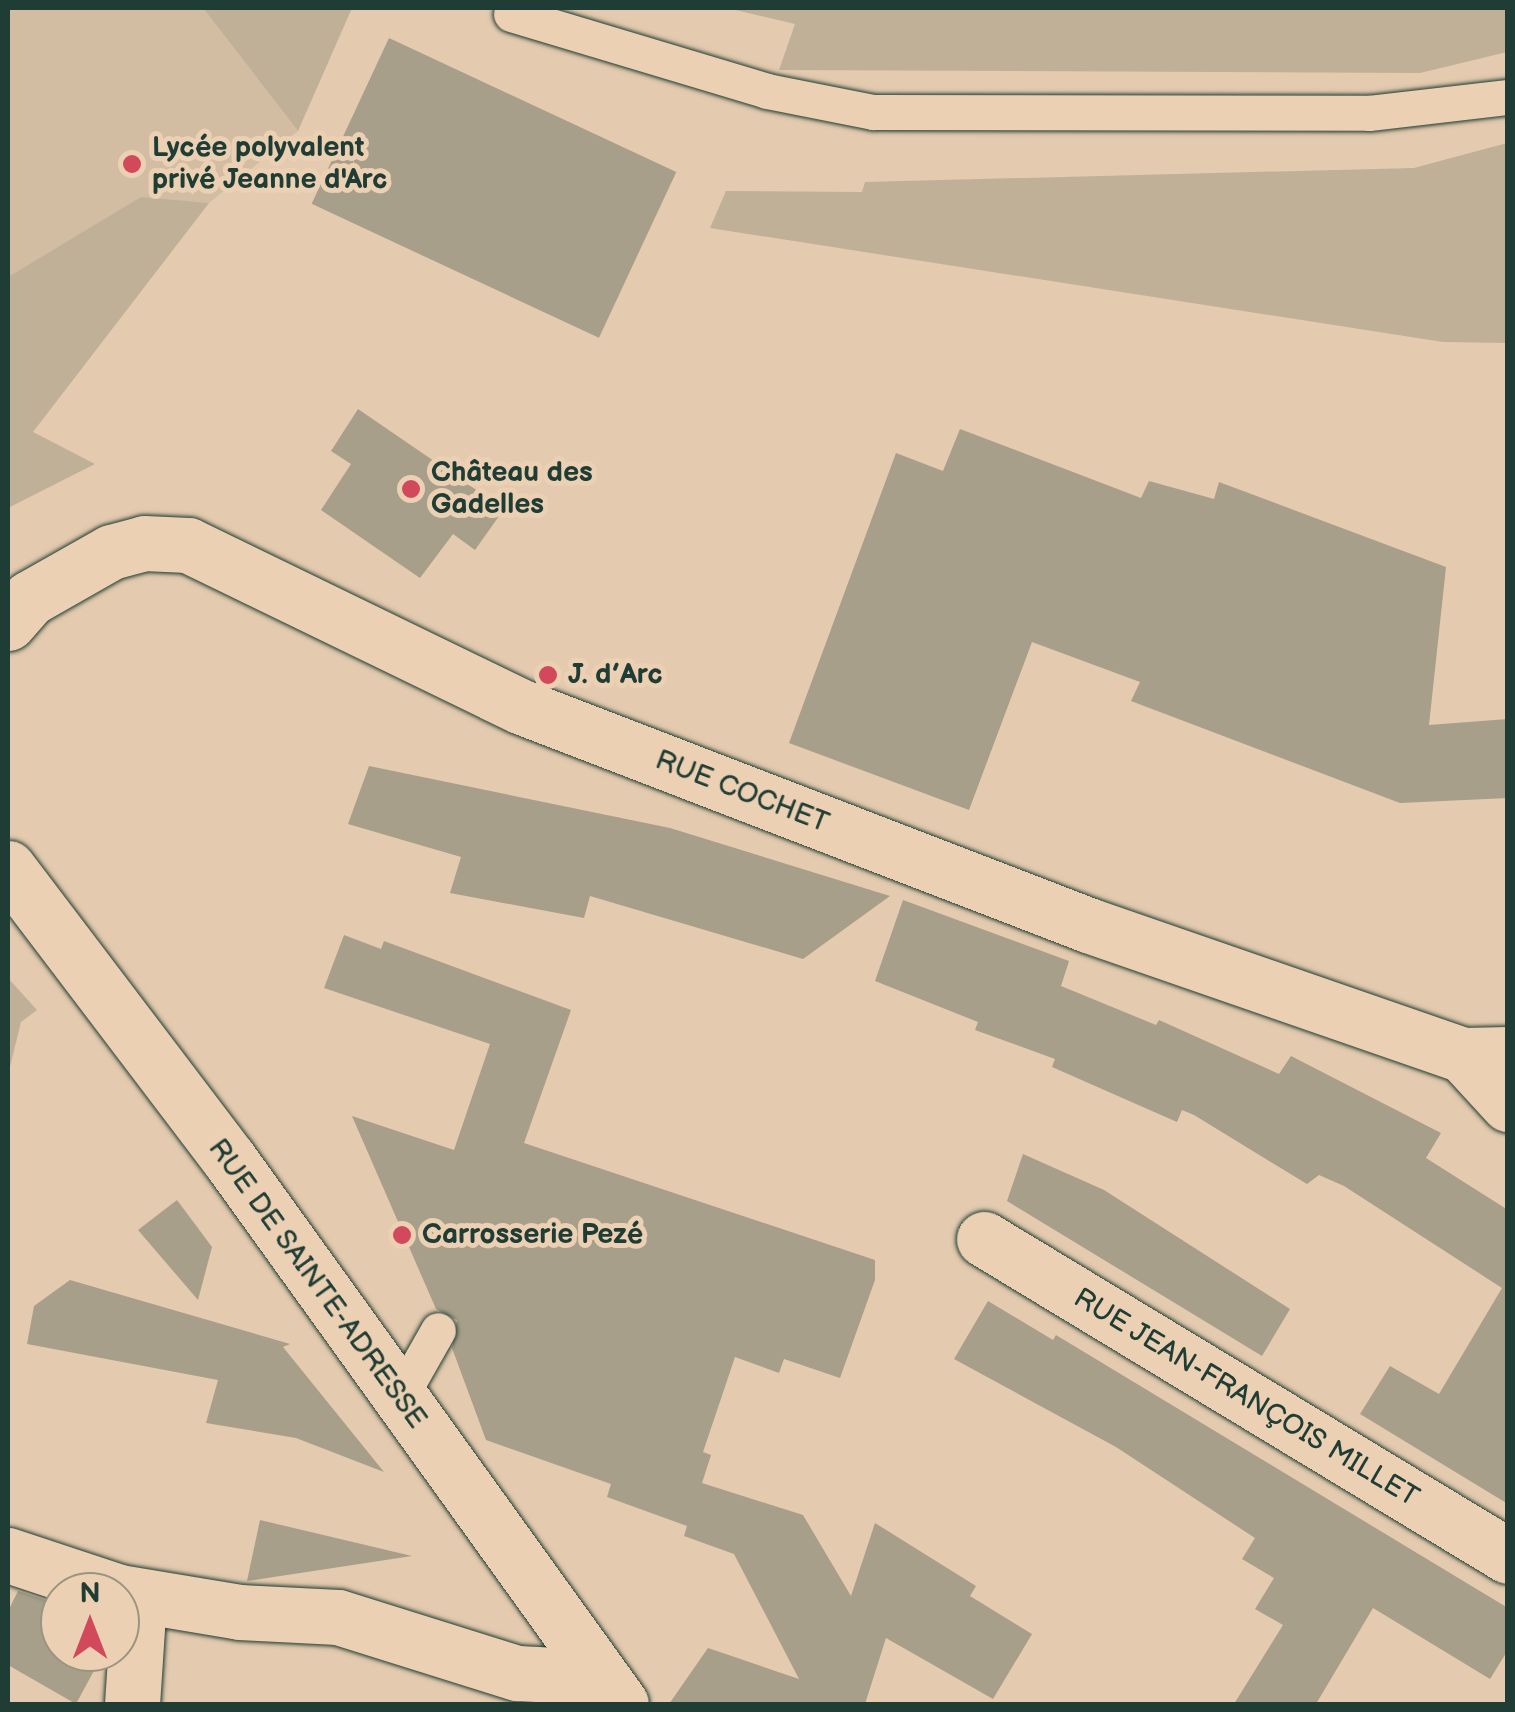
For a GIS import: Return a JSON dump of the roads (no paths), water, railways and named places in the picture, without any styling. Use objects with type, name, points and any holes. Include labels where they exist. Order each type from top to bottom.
[{"type":"street","name":"RUE COCHET","points":[[8,623],[30,598],[112,552],[144,543],[188,545],[522,707],[1088,925],[1485,1054]]},
{"type":"street","name":"RUE DE SAINTE-ADRESSE","points":[[8,868],[229,1159],[538,1586],[609,1691]]},
{"type":"street","points":[[1485,1054],[1508,1104]]},
{"type":"street","name":"RUE JEAN-FRANÇOIS MILLET","points":[[984,1240],[1508,1556]]},
{"type":"street","points":[[8,1555],[59,1572]]},
{"type":"street","points":[[140,1596],[338,1617],[517,1673],[609,1691]]},
{"type":"street","points":[[130,1672],[132,1704]]},
{"type":"lane","points":[[511,14],[767,91],[873,112],[1369,113],[1508,98]]},
{"type":"lane","points":[[399,1399],[438,1330]]},
{"type":"place","name":"Lycée polyvalent privé Jeanne d'Arc","points":[[132,164]]},
{"type":"place","name":"Château des Gadelles","points":[[411,489]]},
{"type":"place","name":"J. d’Arc","points":[[548,675]]},
{"type":"place","name":"Carrosserie Pezé","points":[[402,1235]]}]
